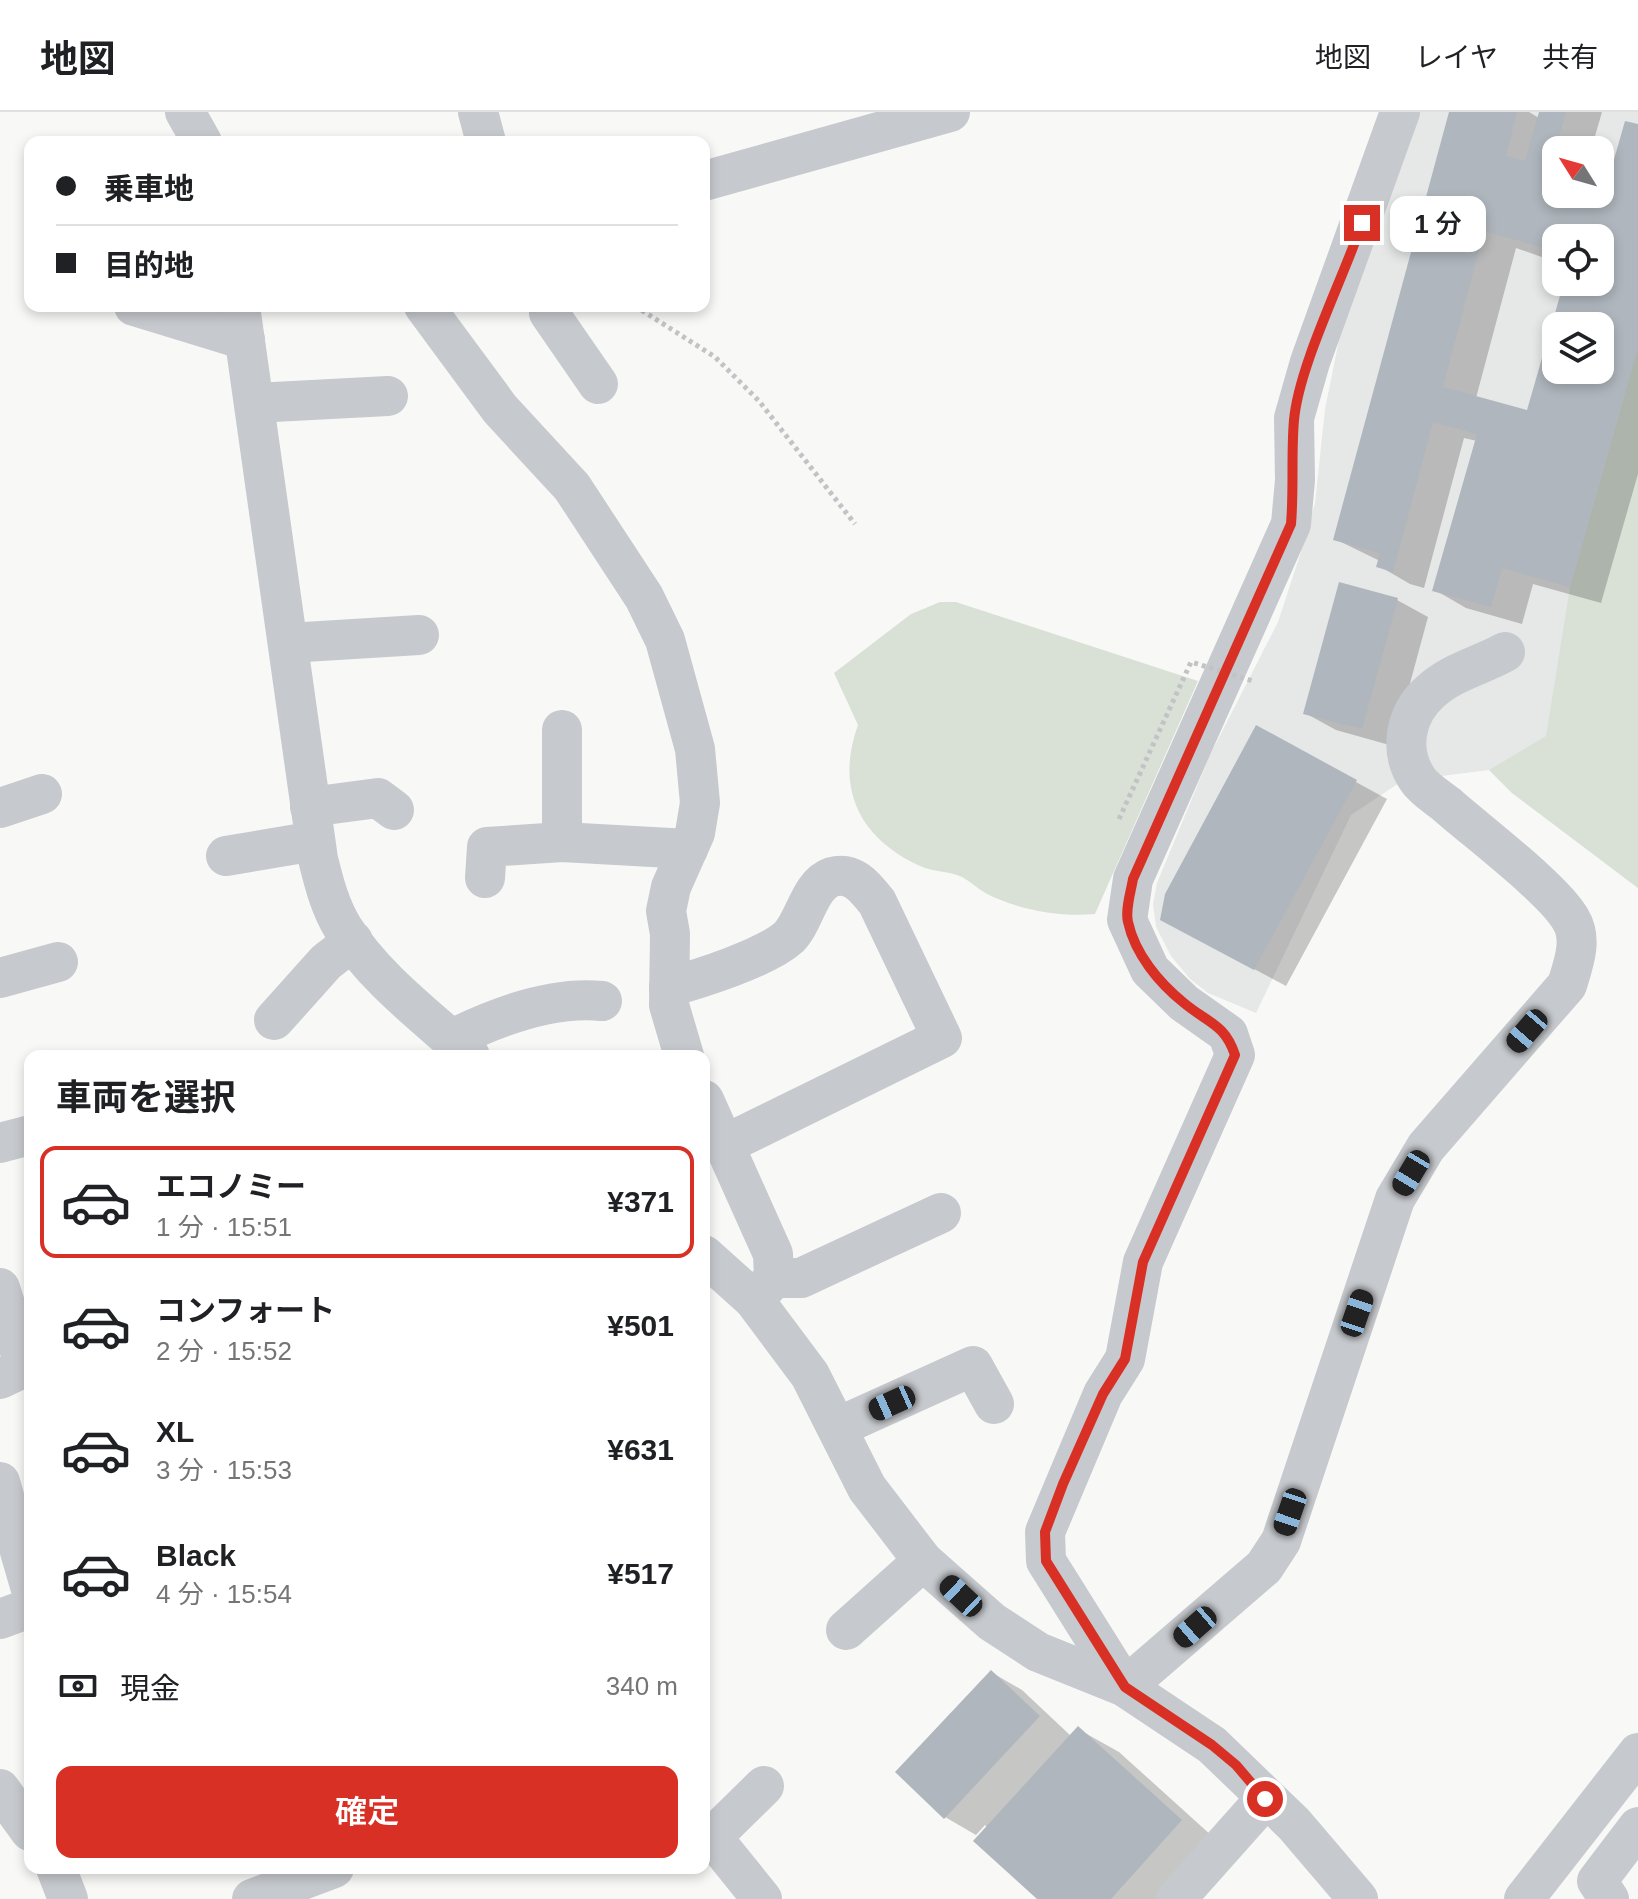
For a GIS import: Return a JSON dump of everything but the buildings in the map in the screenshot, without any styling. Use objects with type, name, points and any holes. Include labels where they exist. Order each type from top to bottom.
[{"type":"street","points":[[185,112],[199,136]]},
{"type":"street","points":[[478,112],[484,136]]},
{"type":"street","points":[[710,179],[950,112]]},
{"type":"street","points":[[1125,1687],[1046,1561],[1045,1532],[1103,1394],[1125,1359],[1143,1262],[1235,1055],[1228,1034],[1184,1003],[1150,970],[1127,920],[1133,879],[1291,524],[1295,480],[1294,418],[1310,362],[1400,112]]},
{"type":"street","points":[[172,312],[243,323],[313,824],[328,895],[353,941],[371,965],[461,1048],[476,1027],[572,998],[602,1001]]},
{"type":"street","points":[[428,312],[500,409],[572,487],[644,597],[665,640],[695,749],[700,803],[688,849],[671,887],[666,911],[670,934],[669,1005],[682,1050]]},
{"type":"street","points":[[549,312],[565,340],[598,384]]},
{"type":"street","points":[[254,403],[388,396]]},
{"type":"street","points":[[288,643],[419,635]]},
{"type":"street","points":[[1125,1687],[1264,1567],[1281,1541],[1395,1199],[1426,1147],[1567,985],[1577,952],[1572,921],[1547,894],[1418,779],[1406,746],[1410,715],[1429,692],[1452,674],[1479,667],[1505,652]]},
{"type":"street","points":[[562,730],[562,842]]},
{"type":"street","points":[[0,808],[42,794]]},
{"type":"street","points":[[226,856],[378,798],[394,810]]},
{"type":"street","points":[[485,878],[487,847],[562,842],[688,849]]},
{"type":"street","points":[[669,987],[709,977],[786,940],[799,925],[813,894],[828,878],[845,875],[861,883],[877,902],[942,1038],[724,1145]]},
{"type":"street","points":[[274,1020],[326,962],[353,941]]},
{"type":"street","points":[[0,978],[58,962]]},
{"type":"street","points":[[710,1114],[773,1254],[764,1289]]},
{"type":"street","points":[[0,1143],[24,1137]]},
{"type":"street","points":[[764,1289],[801,1278],[941,1213]]},
{"type":"street","points":[[710,1258],[764,1289],[867,1488],[923,1561],[992,1622],[1038,1652],[1125,1687],[1212,1745],[1294,1824],[1358,1899]]},
{"type":"street","points":[[0,1288],[18,1370]]},
{"type":"street","points":[[838,1427],[973,1366],[994,1404]]},
{"type":"street","points":[[0,1482],[24,1565]]},
{"type":"street","points":[[846,1630],[923,1561]]},
{"type":"street","points":[[0,1619],[24,1610]]},
{"type":"street","points":[[1524,1899],[1638,1753]]},
{"type":"street","points":[[762,1899],[712,1837],[764,1786]]},
{"type":"street","points":[[0,1789],[24,1823]]},
{"type":"street","points":[[1176,1899],[1265,1799]]},
{"type":"street","points":[[1609,1899],[1597,1881],[1638,1827]]},
{"type":"street","points":[[58,1874],[68,1899]]},
{"type":"street","points":[[252,1899],[318,1874]]},
{"type":"path","points":[[644,312],[715,357],[759,401],[855,524]]},
{"type":"path","points":[[1119,819],[1191,662],[1253,681]]},
{"type":"shaded area","points":[[1410,112],[1638,112],[1638,888],[1512,793],[1489,770],[1402,781],[1351,815],[1256,1013],[1208,993],[1190,979],[1171,956],[1156,927],[1153,904],[1157,883],[1210,755],[1278,622],[1315,503],[1325,409],[1339,340]]},
{"type":"shaded area","points":[[1638,347],[1638,888],[1512,793],[1489,770],[1546,736],[1570,587]]},
{"type":"shaded area","points":[[940,602],[956,602],[1198,681],[1095,914],[1054,913],[1026,908],[999,900],[962,877],[920,866],[881,841],[858,809],[851,790],[849,770],[858,725],[834,673],[911,614]]},
{"type":"route","points":[[1265,1799],[1236,1765],[1212,1745],[1125,1687],[1046,1561],[1045,1532],[1103,1394],[1125,1359],[1143,1262],[1235,1055],[1228,1034],[1184,1003],[1150,970],[1127,920],[1133,879],[1291,524],[1295,480],[1294,418],[1310,362],[1362,223]]}]
